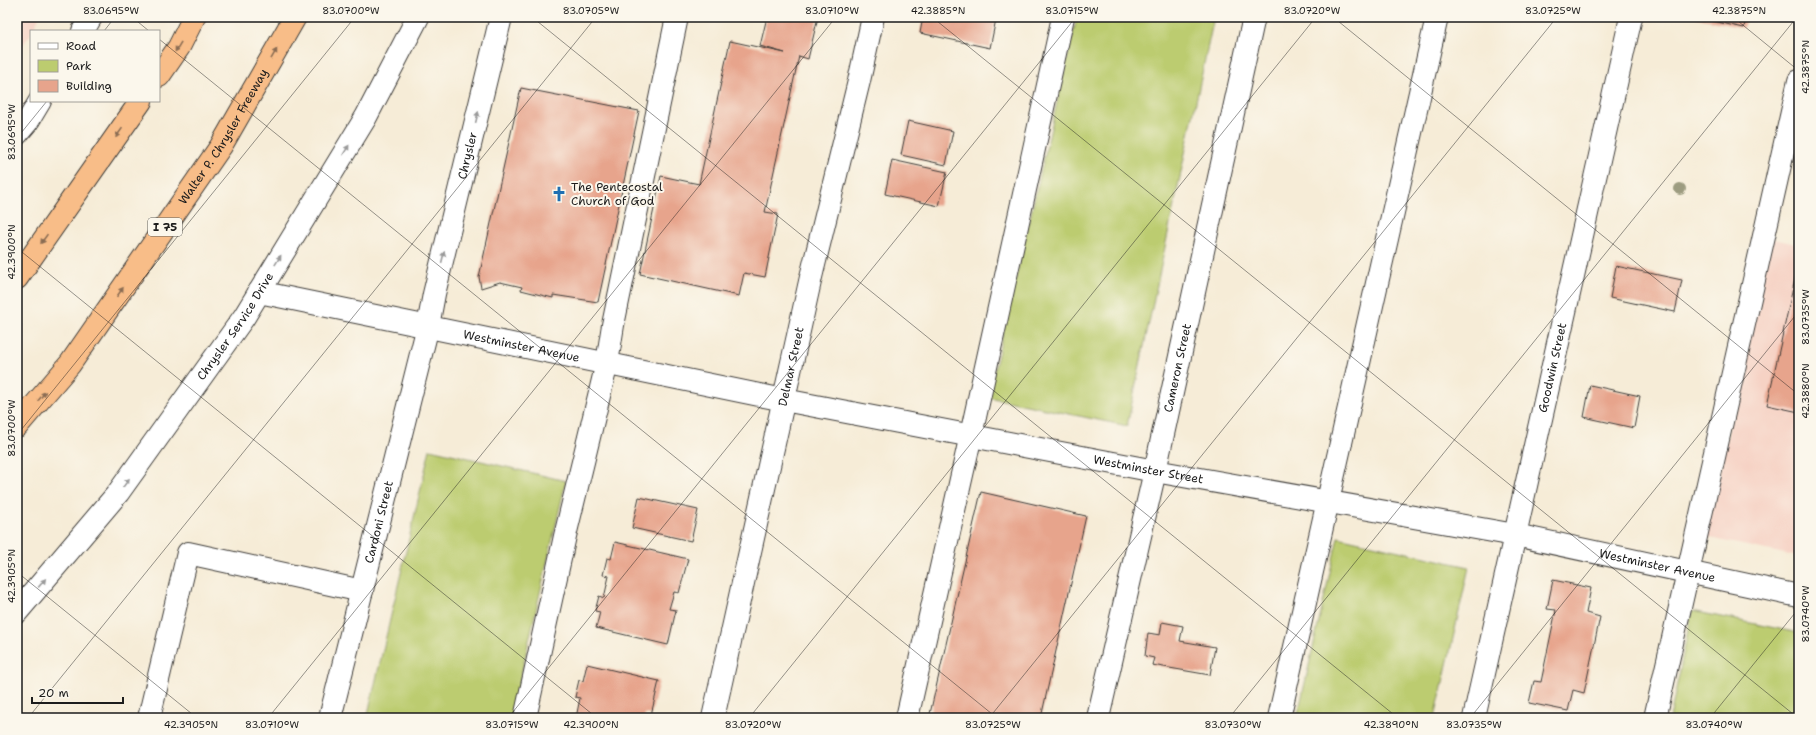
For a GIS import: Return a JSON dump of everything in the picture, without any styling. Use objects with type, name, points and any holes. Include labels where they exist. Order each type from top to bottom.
[{"type":"highway","points":[[160,75],[179,47],[194,17]]},
{"type":"highway","name":"Walter P. Chrysler Freeway","points":[[17,426],[70,364],[221,146],[295,17]]},
{"type":"highway","points":[[17,278],[140,102]]},
{"type":"street","points":[[84,30],[91,17]]},
{"type":"street","name":"Chrysler Service Drive","points":[[17,612],[118,493],[244,317],[366,117],[418,17]]},
{"type":"street","name":"Chrysler","points":[[428,326],[434,294],[501,17]]},
{"type":"street","points":[[525,718],[565,536],[607,363],[613,325],[677,17]]},
{"type":"street","name":"Delmar Street","points":[[713,718],[784,400],[873,17]]},
{"type":"street","points":[[907,718],[1063,17]]},
{"type":"street","name":"Cameron Street","points":[[1098,718],[1155,471],[1254,17]]},
{"type":"street","points":[[1279,718],[1437,17]]},
{"type":"street","name":"Goodwin Street","points":[[1474,718],[1631,17]]},
{"type":"street","points":[[1655,718],[1799,80]]},
{"type":"street","points":[[17,134],[28,121],[39,102]]},
{"type":"street","name":"Westminster Avenue","points":[[259,292],[784,400]]},
{"type":"street","name":"Cardoni Street","points":[[330,718],[428,326]]},
{"type":"street","name":"Westminster Street","points":[[784,400],[1155,471],[1515,535]]},
{"type":"street","name":"Westminster Avenue","points":[[1515,535],[1799,596]]},
{"type":"street","points":[[149,718],[188,553],[362,591]]},
{"type":"shaded area","points":[[17,17],[39,17],[33,30],[30,30],[30,35],[17,52]]},
{"type":"shaded area","points":[[1771,238],[1799,245],[1799,557],[1705,537]]},
{"type":"green space","points":[[1077,17],[1214,17],[1127,426],[988,397]]},
{"type":"green space","points":[[430,449],[566,481],[511,718],[367,718]]},
{"type":"green space","points":[[1338,537],[1469,567],[1435,718],[1297,718]]},
{"type":"green space","points":[[1692,611],[1799,633],[1799,718],[1670,718]]},
{"type":"building","points":[[767,17],[818,17],[808,59],[799,56],[765,212],[778,214],[765,277],[744,273],[739,296],[640,274],[661,176],[699,184],[730,41],[785,53],[760,46]]},
{"type":"building","points":[[923,17],[989,17],[996,19],[990,48],[920,33]]},
{"type":"building","points":[[1695,17],[1746,17],[1744,28]]},
{"type":"building","name":"The Pentecostal Church of God","points":[[521,88],[639,111],[598,302],[553,295],[553,298],[521,290],[522,287],[500,282],[481,288],[479,277]]},
{"type":"building","points":[[908,121],[953,131],[946,165],[901,155]]},
{"type":"building","points":[[892,160],[947,172],[939,206],[885,194]]},
{"type":"building","points":[[1799,265],[1799,412],[1767,405]]},
{"type":"building","points":[[1616,266],[1682,280],[1675,312],[1610,298]]},
{"type":"building","points":[[1590,385],[1640,396],[1634,428],[1584,417]]},
{"type":"building","points":[[981,492],[1086,516],[1041,718],[929,718]]},
{"type":"building","points":[[639,497],[698,510],[691,541],[632,528]]},
{"type":"building","points":[[615,542],[688,559],[679,593],[674,592],[669,609],[676,610],[668,645],[596,628],[600,612],[595,611],[599,596],[604,598],[609,576],[603,575],[607,558],[611,559]]},
{"type":"building","points":[[1553,580],[1591,588],[1586,613],[1600,617],[1584,693],[1573,690],[1568,711],[1529,703],[1534,681],[1541,682],[1556,610],[1547,609]]},
{"type":"building","points":[[1162,622],[1183,626],[1180,641],[1215,647],[1210,675],[1152,665],[1154,658],[1145,656],[1148,633],[1160,635]]},
{"type":"building","points":[[587,664],[659,681],[651,715],[645,714],[644,718],[576,718],[580,698],[575,697],[579,680],[583,681]]},
{"type":"place","name":"The Pentecostal Church of God","points":[[559,194]]}]
